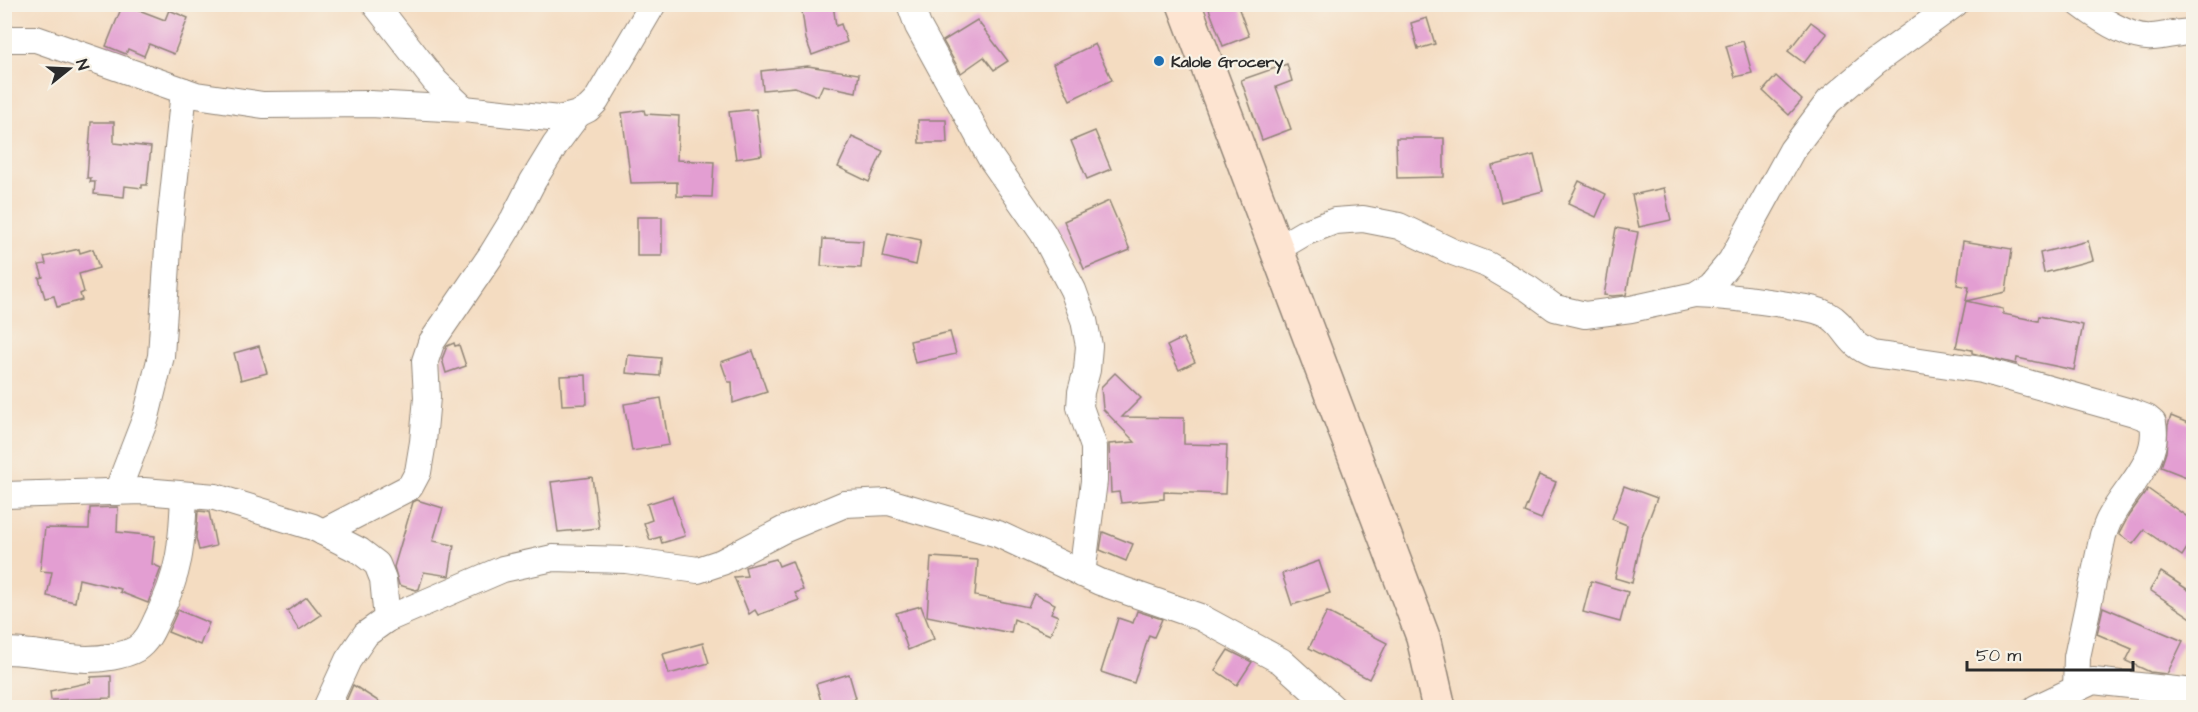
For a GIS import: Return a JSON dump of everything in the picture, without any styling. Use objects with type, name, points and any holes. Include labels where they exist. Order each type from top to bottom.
[{"type":"street","points":[[375,4],[435,81],[464,109]]},
{"type":"street","points":[[4,39],[36,39],[196,95],[263,105],[370,104],[464,109],[559,119],[578,114],[588,109],[596,101],[653,4]]},
{"type":"street","points":[[910,4],[923,36],[990,157],[1043,233],[1073,290],[1084,320],[1089,346],[1080,407],[1094,447],[1094,481],[1082,574]]},
{"type":"street","points":[[1184,4],[1423,637],[1438,708]]},
{"type":"street","points":[[1695,296],[1711,285],[1731,261],[1792,150],[1829,101],[1875,62],[1955,4]]},
{"type":"street","points":[[2080,4],[2108,24],[2150,38],[2169,33],[2193,32]]},
{"type":"street","points":[[117,492],[146,417],[161,356],[169,233],[184,91]]},
{"type":"street","points":[[323,532],[410,487],[418,472],[423,442],[427,397],[425,361],[431,343],[492,254],[550,154],[578,114]]},
{"type":"street","points":[[1275,250],[1304,233],[1335,221],[1363,219],[1399,226],[1453,252],[1488,265],[1529,289],[1555,308],[1585,315],[1631,309],[1695,296],[1739,297],[1818,310],[1831,316],[1861,350],[1873,354],[1982,370],[2147,418],[2153,423],[2154,443],[2140,475],[2110,517],[2103,536],[2077,657],[2076,689]]},
{"type":"street","points":[[4,495],[144,491],[215,497],[323,532],[360,550],[377,564],[382,579],[387,619]]},
{"type":"street","points":[[4,651],[88,659],[136,649],[147,639],[168,598],[178,570],[183,535],[184,495]]},
{"type":"street","points":[[326,708],[354,651],[366,634],[387,619],[503,569],[553,558],[626,560],[698,570],[722,562],[783,530],[845,504],[889,502],[998,534],[1100,582],[1200,616],[1281,662],[1333,708]]},
{"type":"street","points":[[2037,708],[2093,681],[2193,692]]},
{"type":"building","points":[[123,4],[165,20],[169,10],[188,18],[174,54],[149,44],[144,56],[128,49],[126,54],[106,46]]},
{"type":"building","points":[[801,4],[833,4],[836,26],[841,24],[847,42],[812,55],[806,39]]},
{"type":"building","points":[[1220,4],[1237,4],[1249,36],[1223,46],[1209,9]]},
{"type":"building","points":[[1427,18],[1435,44],[1418,49],[1411,23]]},
{"type":"building","points":[[977,20],[1008,61],[994,70],[984,57],[961,73],[943,41]]},
{"type":"building","points":[[1811,22],[1827,34],[1804,63],[1788,51]]},
{"type":"building","points":[[1743,41],[1752,73],[1735,77],[1726,46]]},
{"type":"building","points":[[1095,44],[1112,80],[1070,100],[1053,64]]},
{"type":"building","points":[[1287,64],[1292,81],[1276,87],[1291,129],[1262,140],[1241,80]]},
{"type":"building","points":[[808,66],[859,74],[856,92],[823,85],[818,96],[795,87],[763,90],[761,71]]},
{"type":"building","points":[[1776,76],[1802,100],[1789,115],[1763,91]]},
{"type":"building","points":[[756,109],[762,155],[736,159],[729,112]]},
{"type":"building","points":[[644,110],[645,114],[679,116],[677,160],[714,162],[712,197],[677,196],[677,182],[631,183],[622,113]]},
{"type":"building","points":[[918,120],[946,120],[947,143],[919,143]]},
{"type":"building","points":[[91,122],[114,122],[114,143],[151,147],[147,185],[142,185],[142,188],[125,186],[124,197],[94,194],[95,182],[90,182],[91,178],[87,178]]},
{"type":"building","points":[[1095,131],[1111,169],[1087,179],[1071,141]]},
{"type":"building","points":[[852,137],[883,151],[869,182],[838,167]]},
{"type":"building","points":[[1396,138],[1444,138],[1444,177],[1397,178]]},
{"type":"building","points":[[1534,155],[1543,191],[1501,202],[1492,166]]},
{"type":"building","points":[[1579,181],[1606,194],[1596,217],[1568,204]]},
{"type":"building","points":[[1664,188],[1671,220],[1639,227],[1632,195]]},
{"type":"building","points":[[1109,201],[1130,250],[1084,269],[1064,221]]},
{"type":"building","points":[[637,217],[662,217],[662,256],[637,256]]},
{"type":"building","points":[[1616,228],[1638,232],[1626,295],[1612,296],[1604,295]]},
{"type":"building","points":[[888,233],[921,240],[916,265],[883,257]]},
{"type":"building","points":[[823,239],[863,241],[861,268],[821,266]]},
{"type":"building","points":[[1963,241],[2012,249],[2006,292],[1966,301],[1969,287],[1957,285]]},
{"type":"building","points":[[2088,241],[2093,260],[2044,273],[2040,253]]},
{"type":"building","points":[[79,249],[80,253],[93,249],[99,268],[79,274],[84,292],[80,294],[82,300],[57,307],[54,296],[45,298],[39,278],[43,277],[39,265],[46,264],[44,257]]},
{"type":"building","points":[[1966,301],[2003,309],[2003,314],[2038,321],[2039,316],[2083,325],[2074,370],[2017,358],[2016,364],[1956,347]]},
{"type":"building","points":[[950,332],[956,354],[915,363],[910,341]]},
{"type":"building","points":[[1183,338],[1195,362],[1179,370],[1167,346]]},
{"type":"building","points":[[454,343],[455,346],[459,345],[466,366],[446,373],[442,359],[447,346]]},
{"type":"building","points":[[259,346],[267,373],[241,380],[234,353]]},
{"type":"building","points":[[753,351],[767,392],[733,403],[732,382],[728,382],[721,362]]},
{"type":"building","points":[[628,355],[661,358],[660,376],[626,373]]},
{"type":"building","points":[[1115,373],[1141,398],[1122,417],[1184,418],[1184,444],[1227,445],[1225,494],[1164,492],[1164,499],[1121,503],[1119,492],[1111,493],[1109,444],[1135,442],[1103,409],[1101,387]]},
{"type":"building","points":[[586,375],[587,404],[562,405],[560,376]]},
{"type":"building","points":[[661,398],[669,445],[632,451],[624,404]]},
{"type":"building","points":[[2171,416],[2193,425],[2193,467],[2189,478],[2161,467],[2166,452]]},
{"type":"building","points":[[1539,475],[1556,482],[1541,519],[1524,512]]},
{"type":"building","points":[[592,477],[599,528],[558,532],[551,482]]},
{"type":"building","points":[[1624,486],[1657,498],[1641,540],[1632,583],[1615,578],[1627,525],[1612,519]]},
{"type":"building","points":[[2148,489],[2193,521],[2193,539],[2182,556],[2144,530],[2133,544],[2119,534],[2129,515]]},
{"type":"building","points":[[672,496],[685,536],[662,543],[660,537],[650,540],[644,523],[652,520],[647,504]]},
{"type":"building","points":[[417,500],[443,508],[433,541],[454,545],[449,576],[424,572],[419,589],[416,590],[399,585],[394,567],[413,502]]},
{"type":"building","points":[[118,507],[117,532],[155,536],[152,564],[161,568],[148,603],[120,592],[121,589],[79,579],[75,602],[47,596],[52,572],[40,571],[45,528],[89,529],[90,508]]},
{"type":"building","points":[[198,511],[209,512],[216,546],[199,550],[196,538]]},
{"type":"building","points":[[1103,532],[1133,544],[1126,561],[1100,550]]},
{"type":"building","points":[[931,557],[978,560],[975,596],[1028,607],[1034,594],[1055,604],[1051,613],[1058,616],[1050,635],[1014,619],[1011,633],[927,616]]},
{"type":"building","points":[[776,559],[779,566],[792,561],[803,590],[795,593],[799,600],[758,615],[755,610],[749,614],[734,577],[747,576],[745,567]]},
{"type":"building","points":[[1319,561],[1330,593],[1292,605],[1282,574]]},
{"type":"building","points":[[2161,572],[2193,593],[2193,619],[2150,590]]},
{"type":"building","points":[[1591,581],[1628,592],[1620,622],[1583,612]]},
{"type":"building","points":[[307,597],[321,615],[299,630],[287,611]]},
{"type":"building","points":[[921,606],[934,639],[908,650],[896,613]]},
{"type":"building","points":[[2103,607],[2183,641],[2167,674],[2150,672],[2126,661],[2132,649],[2097,634]]},
{"type":"building","points":[[178,610],[209,623],[200,645],[168,632]]},
{"type":"building","points":[[1137,611],[1162,619],[1154,637],[1149,635],[1134,683],[1101,672],[1118,618],[1133,623]]},
{"type":"building","points":[[1327,612],[1387,643],[1369,679],[1309,648]]},
{"type":"building","points":[[703,643],[709,663],[669,674],[663,654]]},
{"type":"building","points":[[1228,650],[1252,662],[1237,685],[1215,670]]},
{"type":"building","points":[[849,674],[856,698],[849,700],[851,705],[841,708],[823,708],[816,684]]},
{"type":"building","points":[[111,676],[111,698],[51,700],[50,691],[91,682],[91,677]]},
{"type":"building","points":[[353,685],[389,708],[343,708]]},
{"type":"place","name":"Kalole Grocery","points":[[1159,61]]}]
